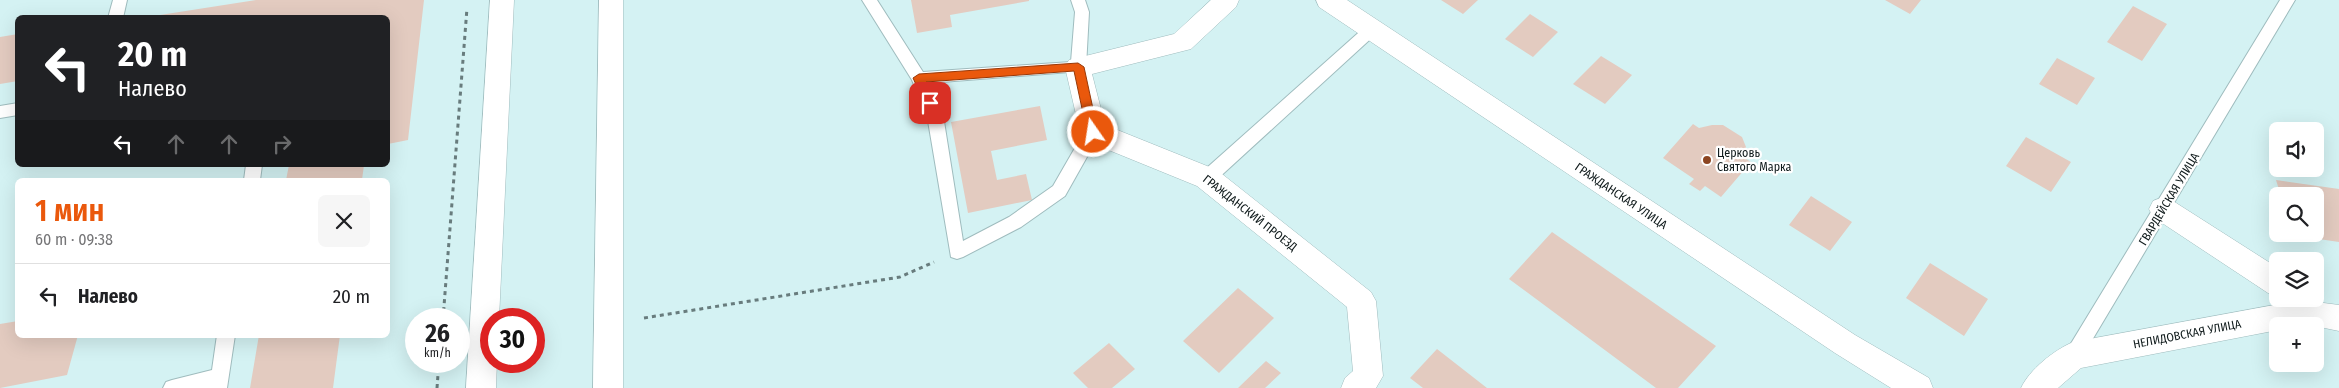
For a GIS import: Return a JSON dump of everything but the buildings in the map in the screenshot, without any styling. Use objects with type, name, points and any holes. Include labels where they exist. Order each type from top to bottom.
[{"type":"street","points":[[482,388],[502,0]]},
{"type":"street","points":[[608,388],[611,0]]},
{"type":"street","points":[[1093,132],[1078,67],[1182,42],[1227,0]]},
{"type":"street","name":"ГРАЖДАНСКАЯ УЛИЦА","points":[[1328,0],[1845,344],[1918,388]]},
{"type":"street","name":"ГРАЖДАНСКИЙ ПРОЕЗД","points":[[1093,132],[1207,178],[1361,301],[1368,376],[1356,388]]},
{"type":"street","points":[[2163,209],[2269,278]]},
{"type":"street","name":"НЕЛИДОВСКАЯ УЛИЦА","points":[[2073,356],[2292,307]]},
{"type":"street","name":"НЕЛИДОВСКАЯ УЛИЦА","points":[[2300,307],[2339,318]]},
{"type":"street","name":"ГВАРДЕЙСКАЯ УЛИЦА","points":[[2036,388],[2073,356]]},
{"type":"lane","points":[[116,15],[120,0]]},
{"type":"lane","points":[[869,0],[919,78],[935,116],[957,252],[1015,222],[1059,191],[1093,132]]},
{"type":"lane","points":[[919,78],[1078,67],[1082,12],[1078,0]]},
{"type":"lane","name":"ГВАРДЕЙСКАЯ УЛИЦА","points":[[2073,356],[2288,0]]},
{"type":"lane","points":[[1207,178],[1371,30]]},
{"type":"lane","points":[[0,112],[15,110]]},
{"type":"lane","points":[[172,388],[219,382],[226,338]]},
{"type":"path","points":[[444,308],[468,0]]},
{"type":"path","points":[[609,324],[900,276],[957,252]]},
{"type":"path","points":[[437,388],[438,373]]},
{"type":"place","name":"Церковь Святого Марка","points":[[1707,160]]},
{"type":"route","points":[[930,103],[919,78],[1078,67],[1093,132]]}]
